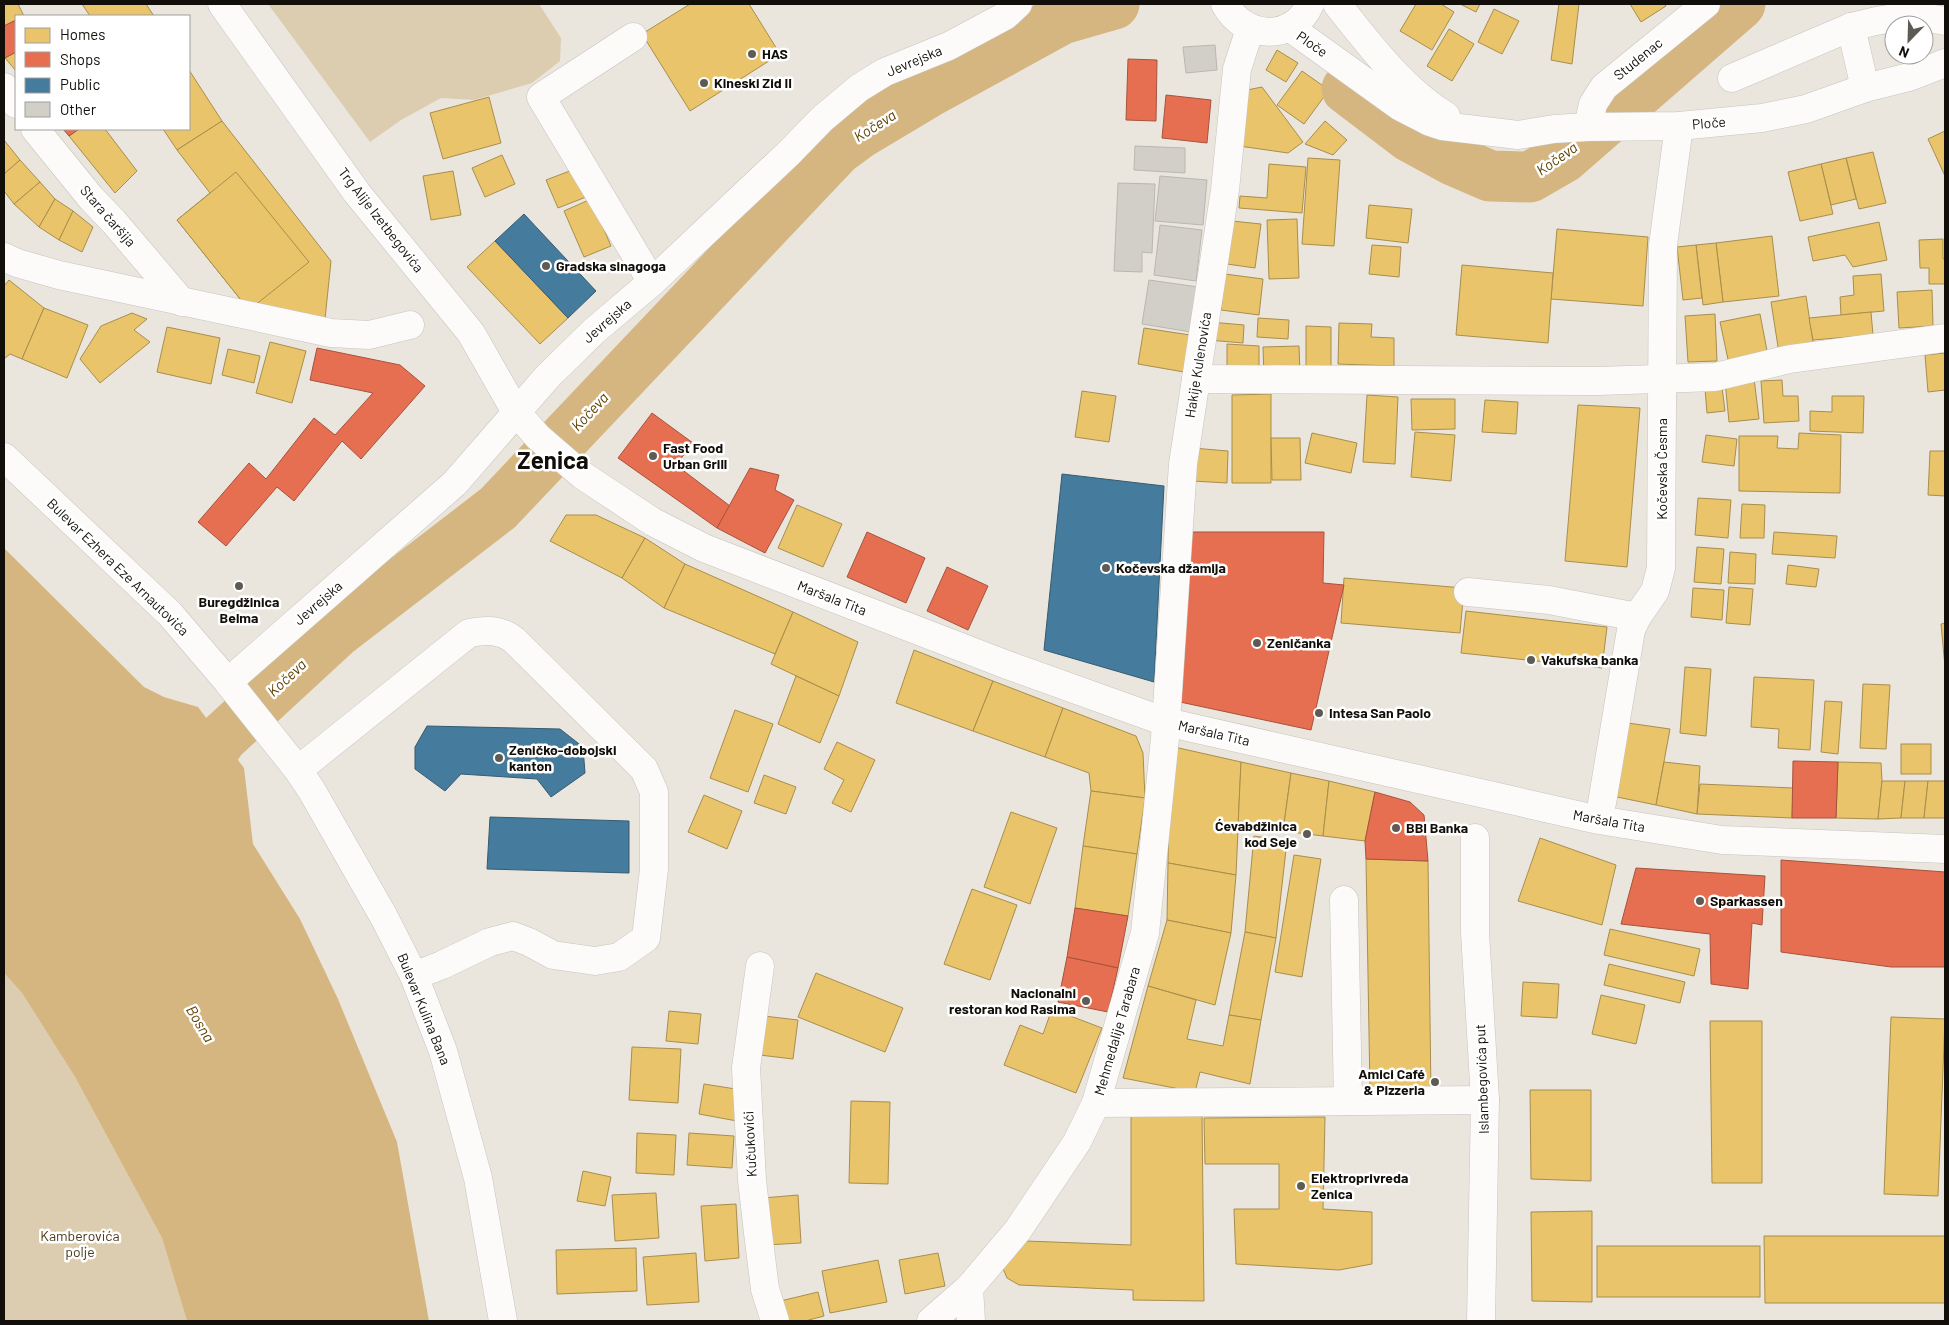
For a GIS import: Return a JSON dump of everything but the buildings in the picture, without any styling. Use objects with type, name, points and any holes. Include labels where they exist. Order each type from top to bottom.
[{"type":"street","name":"Trg Alije Izetbegovića","points":[[222,4],[357,193],[471,333],[516,412],[538,437]]},
{"type":"street","name":"Jevrejska","points":[[228,682],[455,483],[548,376],[594,331],[652,282],[789,154],[822,119],[859,88],[885,72],[955,43],[1005,16],[1018,4]]},
{"type":"street","points":[[1225,4],[1239,22],[1250,29],[1263,32],[1276,32],[1288,27],[1300,19],[1310,4]]},
{"type":"street","name":"Ploče","points":[[1337,4],[1375,52],[1397,76],[1419,96],[1466,128]]},
{"type":"street","name":"Studenac","points":[[1588,127],[1592,104],[1604,87],[1706,4]]},
{"type":"street","points":[[1732,78],[1851,27],[1912,15],[1945,21]]},
{"type":"street","name":"Ploče","points":[[1288,27],[1407,110],[1436,124],[1518,135],[1554,129],[1679,126],[1762,118],[1806,109],[1865,88],[1909,77],[1945,63]]},
{"type":"street","points":[[1851,27],[1865,88]]},
{"type":"street","name":"Hakije Kulenovića","points":[[1167,713],[1183,464],[1225,190],[1237,69],[1250,29]]},
{"type":"street","points":[[633,37],[541,97],[652,282]]},
{"type":"street","points":[[4,86],[15,102]]},
{"type":"street","name":"Kočevska Česma","points":[[1602,803],[1631,630],[1637,616],[1655,591],[1661,568],[1663,245],[1679,126]]},
{"type":"street","name":"Stara čaršija","points":[[37,130],[90,198],[114,222],[182,302]]},
{"type":"street","points":[[4,257],[16,263],[59,275],[331,333],[369,335],[410,325]]},
{"type":"street","points":[[1196,379],[1434,381],[1715,377],[1790,359],[1945,338]]},
{"type":"street","name":"Maršala Tita","points":[[538,437],[582,475],[653,522],[704,548],[1002,663],[1167,713],[1599,820],[1722,840],[1945,849]]},
{"type":"street","name":"Bulevar Ezhera Eze Arnautovića","points":[[4,457],[170,614],[228,682]]},
{"type":"street","points":[[1468,592],[1549,600],[1637,616]]},
{"type":"street","points":[[292,763],[469,633],[488,630],[506,633],[514,640],[644,769],[654,792],[654,869],[646,938],[619,957],[595,961],[553,955],[513,936],[490,942],[442,966],[414,976]]},
{"type":"street","name":"Bulevar Kulina Bana","points":[[228,682],[292,763],[312,792],[384,917],[414,976],[443,1051],[478,1178],[503,1321]]},
{"type":"street","name":"Mehmedalije Tarabara","points":[[930,1321],[969,1288],[1018,1230],[1077,1142],[1096,1103],[1145,933],[1167,713]]},
{"type":"street","name":"Islambegovića put","points":[[1474,838],[1475,932],[1485,1100],[1481,1321]]},
{"type":"street","points":[[1344,900],[1348,1101]]},
{"type":"street","name":"Kučukovići","points":[[760,966],[746,1068],[752,1180],[758,1233],[765,1289],[775,1321]]},
{"type":"street","points":[[1096,1103],[1485,1100]]},
{"type":"street","points":[[969,1288],[971,1321]]},
{"type":"green space","points":[[268,4],[539,4],[561,38],[560,61],[532,83],[474,100],[441,98],[401,120],[370,142]]},
{"type":"green space","name":"Kamberovića polje","points":[[4,973],[22,993],[75,1077],[162,1238],[187,1321],[4,1321]]},
{"type":"water","name":"Bosna","points":[[4,548],[144,687],[164,697],[198,707],[244,768],[253,844],[300,919],[338,999],[397,1142],[429,1321],[187,1321],[162,1238],[75,1077],[22,993],[4,973]]},
{"type":"waterway","name":"Kočeva","points":[[181,797],[222,738],[337,632],[498,508],[837,150],[860,133],[927,93],[1062,19],[1114,4]]},
{"type":"waterway","name":"Kočeva","points":[[1347,89],[1409,136],[1453,160],[1490,176],[1530,177],[1563,158],[1740,4]]},
{"type":"place","name":"HAS","points":[[752,54]]},
{"type":"place","name":"Kineski Zid II","points":[[704,83]]},
{"type":"place","name":"Gradska sinagoga","points":[[546,266]]},
{"type":"place","name":"Fast Food Urban Grill","points":[[653,456]]},
{"type":"place","name":"Kočevska džamija","points":[[1106,568]]},
{"type":"place","name":"Buregdžinica Belma","points":[[239,586]]},
{"type":"place","name":"Zeničanka","points":[[1257,643]]},
{"type":"place","name":"Vakufska banka","points":[[1531,660]]},
{"type":"place","name":"Intesa San Paolo","points":[[1319,713]]},
{"type":"place","name":"Zeničko-dobojski kanton","points":[[499,758]]},
{"type":"place","name":"BBI Banka","points":[[1396,828]]},
{"type":"place","name":"Ćevabdžinica kod Seje","points":[[1307,834]]},
{"type":"place","name":"Sparkassen","points":[[1700,901]]},
{"type":"place","name":"Nacionalni restoran kod Rasima","points":[[1086,1001]]},
{"type":"place","name":"Amici Café & Pizzeria","points":[[1435,1082]]},
{"type":"place","name":"Elektroprivreda Zenica","points":[[1301,1186]]},
{"type":"district","name":"Zenica","points":[[553,461]]}]
